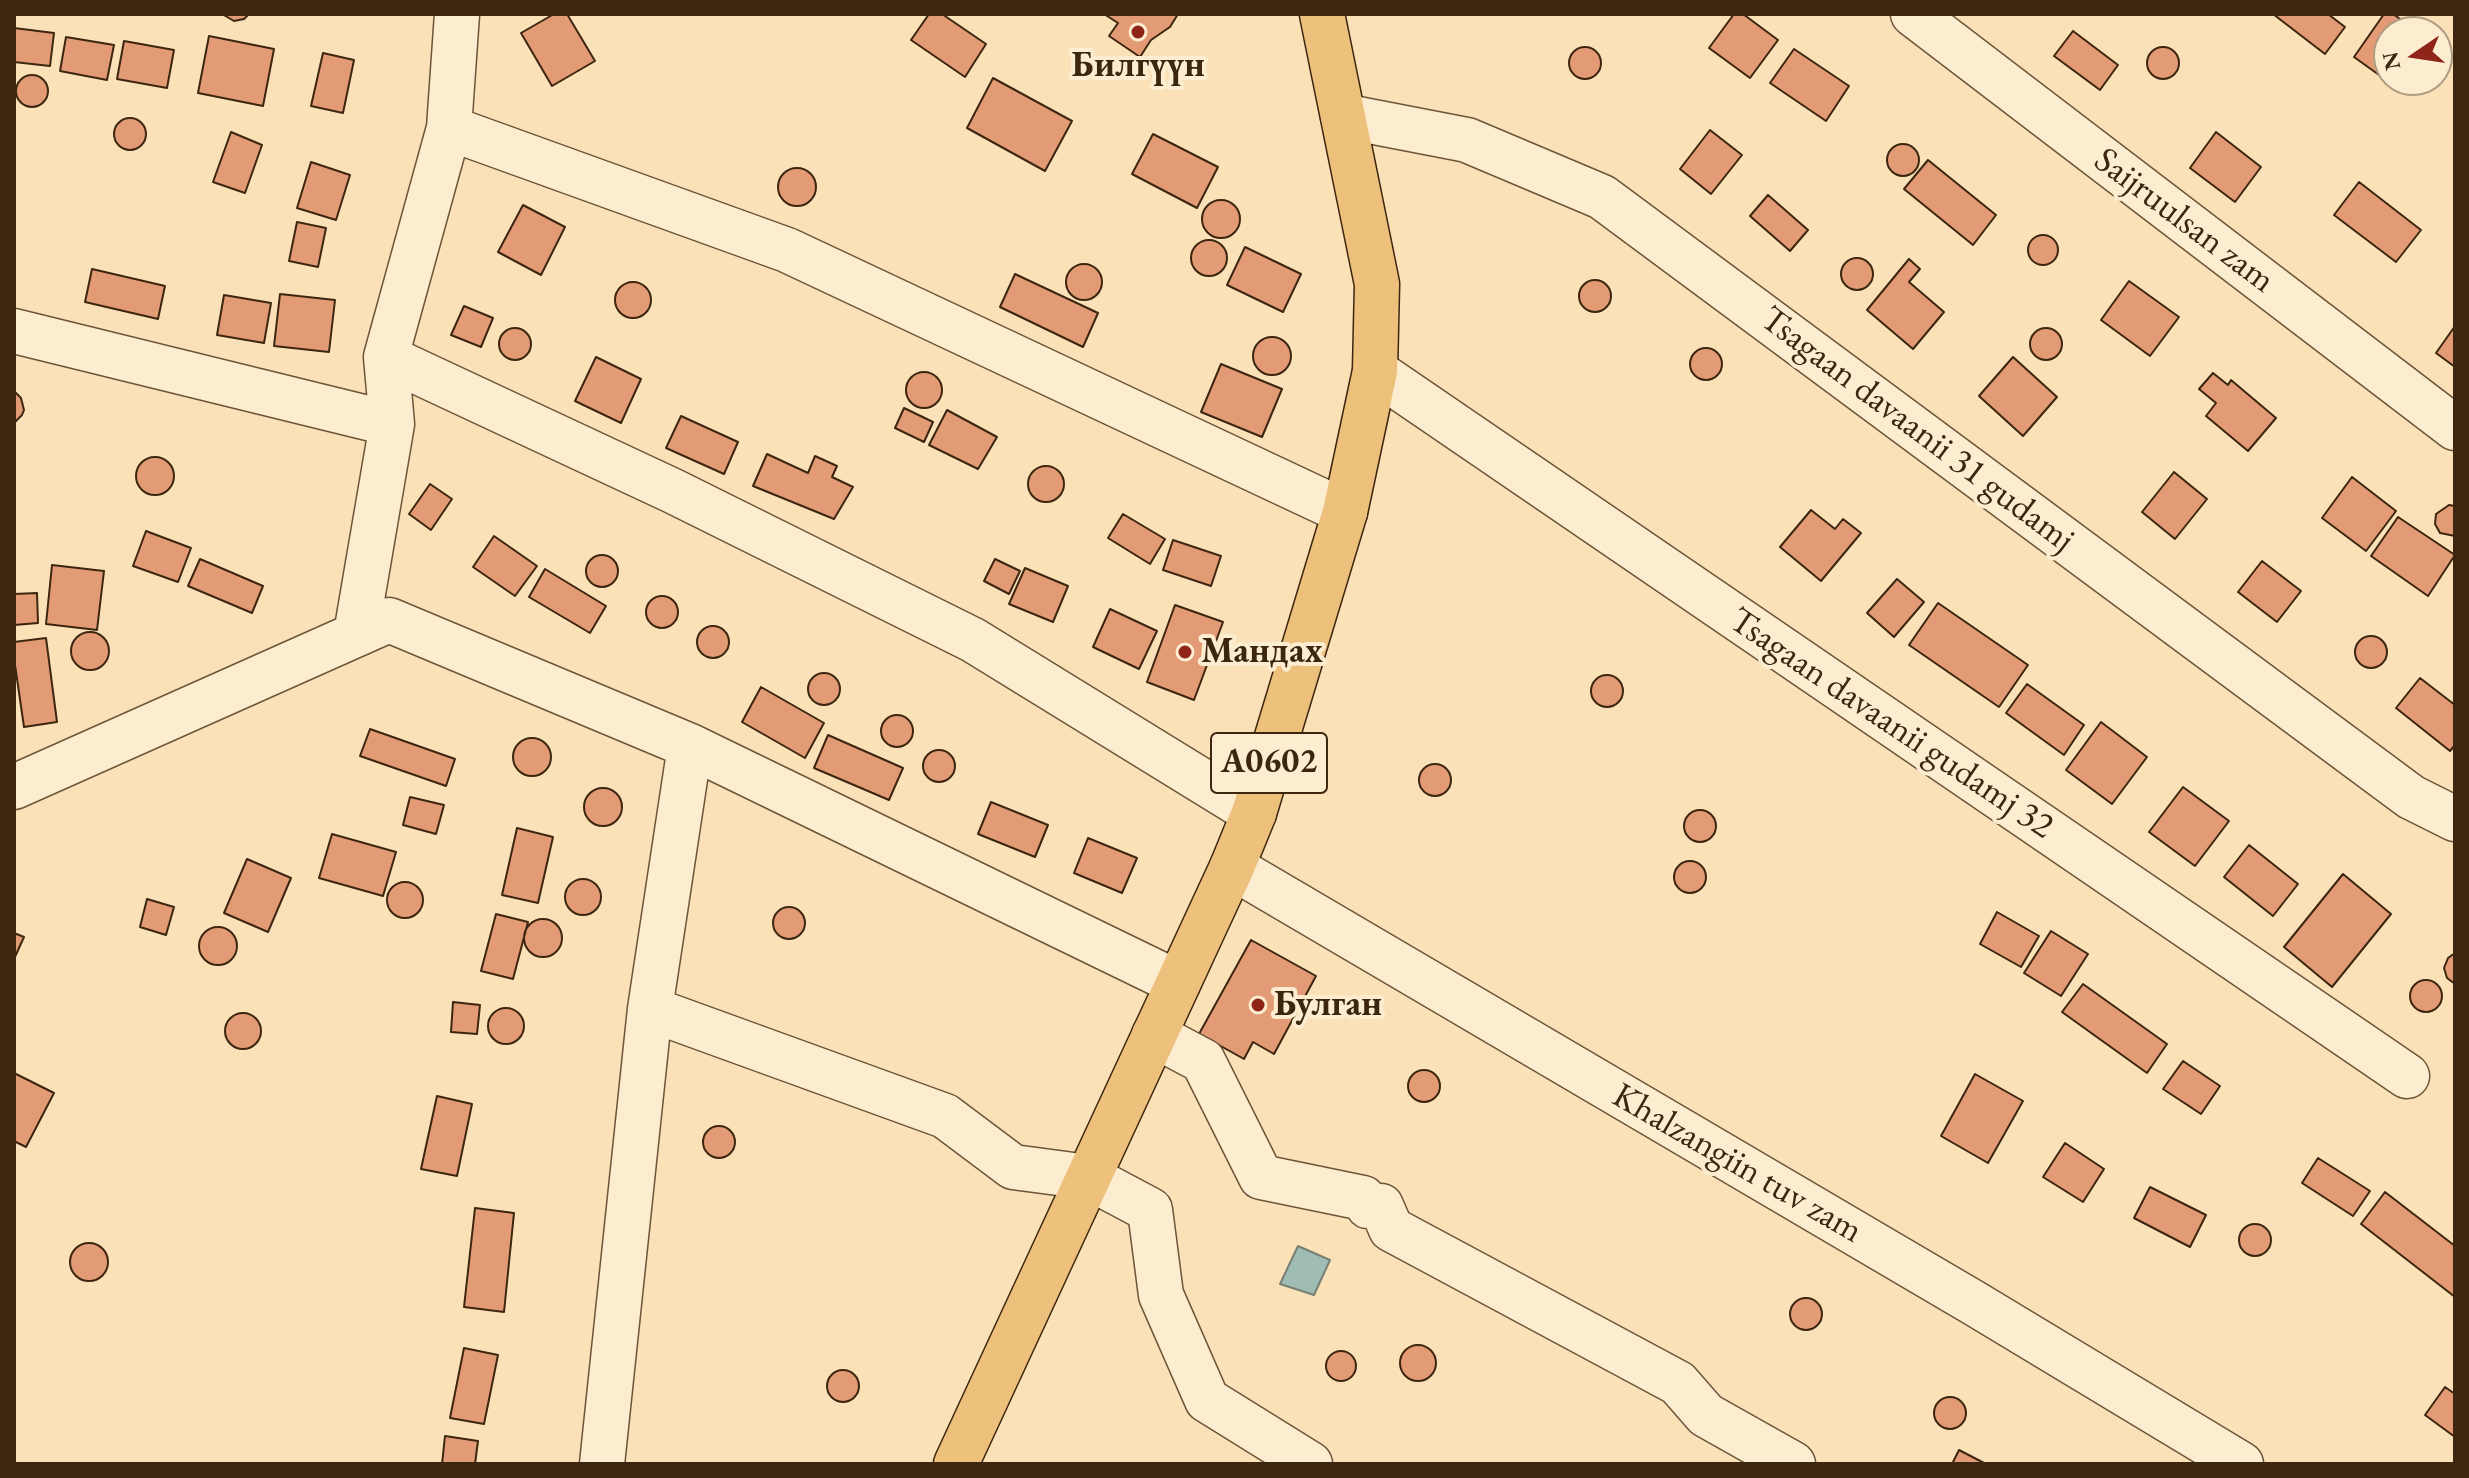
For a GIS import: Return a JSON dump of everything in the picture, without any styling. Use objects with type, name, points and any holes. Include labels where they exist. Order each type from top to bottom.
[{"type":"highway","name":"A0602","points":[[956,1464],[1232,867],[1254,813],[1345,512],[1375,371],[1377,284],[1322,14]]},
{"type":"street","points":[[356,634],[392,424],[386,357],[449,128],[457,14]]},
{"type":"street","name":"Saijruulsan zam","points":[[1913,14],[2455,428]]},
{"type":"street","name":"Tsagaan davaanii 31 gudamj","points":[[1343,116],[1467,140],[1602,197],[2411,797],[2455,819]]},
{"type":"street","points":[[449,128],[787,250],[1345,512]]},
{"type":"street","points":[[14,331],[392,424]]},
{"type":"street","points":[[386,357],[673,491],[973,640],[1254,813]]},
{"type":"street","name":"Tsagaan davaanii gudamj 32","points":[[1375,371],[2407,1076]]},
{"type":"street","points":[[14,787],[389,620],[690,746],[1178,983]]},
{"type":"street","points":[[602,1464],[650,1009],[690,746]]},
{"type":"street","name":"Khalzangiin tuv zam","points":[[1232,867],[1960,1294],[2241,1464]]},
{"type":"street","points":[[650,1009],[945,1116],[1013,1167],[1088,1177],[1150,1210],[1161,1295],[1207,1400],[1310,1464]]},
{"type":"street","points":[[1154,1035],[1203,1061],[1261,1177],[1363,1198],[1368,1206],[1381,1206],[1391,1229],[1678,1383],[1706,1415],[1793,1464]]},
{"type":"water","points":[[1298,1246],[1330,1260],[1314,1295],[1280,1284]]},
{"type":"building","points":[[222,14],[249,14],[244,19],[234,21]]},
{"type":"building","points":[[554,14],[567,14],[595,61],[552,86],[521,33]]},
{"type":"building","points":[[929,14],[942,14],[986,44],[965,77],[911,40]]},
{"type":"building","name":"Билгүүн","points":[[1104,14],[1178,14],[1170,27],[1151,40],[1140,57],[1109,36],[1118,23]]},
{"type":"building","points":[[1734,14],[1743,14],[1778,40],[1750,78],[1709,48]]},
{"type":"building","points":[[2273,14],[2328,14],[2345,27],[2325,54]]},
{"type":"building","points":[[14,28],[54,33],[50,66],[14,62]]},
{"type":"building","points":[[2373,30],[2373,71],[2354,57]]},
{"type":"building","points":[[2073,31],[2118,65],[2100,90],[2054,56]]},
{"type":"building","points":[[209,36],[274,49],[263,106],[198,93]]},
{"type":"building","points":[[66,37],[114,45],[107,80],[60,71]]},
{"type":"building","points":[[124,41],[174,50],[167,88],[117,79]]},
{"type":"building","points":[[1585,47],[1596,52],[1601,63],[1596,74],[1585,79],[1574,74],[1569,63],[1574,52]]},
{"type":"building","points":[[2163,47],[2175,51],[2179,63],[2175,75],[2163,79],[2151,75],[2147,63],[2151,51]]},
{"type":"building","points":[[1794,49],[1849,86],[1826,121],[1770,83]]},
{"type":"building","points":[[323,53],[354,60],[343,113],[311,106]]},
{"type":"building","points":[[32,75],[43,80],[48,91],[43,102],[32,107],[21,102],[16,91],[21,80]]},
{"type":"building","points":[[993,78],[1072,121],[1045,171],[967,128]]},
{"type":"building","points":[[130,118],[141,123],[146,134],[141,145],[130,150],[119,145],[114,134],[119,123]]},
{"type":"building","points":[[1710,130],[1742,155],[1711,194],[1680,169]]},
{"type":"building","points":[[231,132],[262,145],[245,193],[213,182]]},
{"type":"building","points":[[2216,132],[2261,167],[2235,202],[2190,168]]},
{"type":"building","points":[[1153,134],[1218,167],[1197,208],[1132,174]]},
{"type":"building","points":[[1903,144],[1914,149],[1919,160],[1914,171],[1903,176],[1892,171],[1887,160],[1892,149]]},
{"type":"building","points":[[1928,160],[1996,215],[1973,245],[1904,189]]},
{"type":"building","points":[[311,162],[350,175],[336,220],[297,208]]},
{"type":"building","points":[[797,168],[810,174],[816,187],[810,200],[797,206],[784,200],[778,187],[784,174]]},
{"type":"building","points":[[2359,182],[2421,230],[2396,262],[2334,215]]},
{"type":"building","points":[[1768,195],[1808,230],[1790,251],[1750,216]]},
{"type":"building","points":[[1221,200],[1234,206],[1240,219],[1234,232],[1221,238],[1208,232],[1202,219],[1208,206]]},
{"type":"building","points":[[523,205],[565,227],[541,275],[498,252]]},
{"type":"building","points":[[297,222],[326,228],[318,267],[289,261]]},
{"type":"building","points":[[2043,235],[2054,239],[2058,250],[2054,261],[2043,265],[2032,261],[2028,250],[2032,239]]},
{"type":"building","points":[[1209,240],[1222,245],[1227,258],[1222,271],[1209,276],[1196,271],[1191,258],[1196,245]]},
{"type":"building","points":[[1245,247],[1301,274],[1283,312],[1227,285]]},
{"type":"building","points":[[1857,258],[1869,262],[1873,274],[1869,286],[1857,290],[1845,286],[1841,274],[1845,262]]},
{"type":"building","points":[[1909,259],[1920,269],[1909,282],[1944,312],[1913,349],[1867,310]]},
{"type":"building","points":[[1084,264],[1097,269],[1102,282],[1097,295],[1084,300],[1071,295],[1066,282],[1071,269]]},
{"type":"building","points":[[92,269],[165,286],[158,319],[85,302]]},
{"type":"building","points":[[1015,274],[1098,313],[1083,347],[1000,307]]},
{"type":"building","points":[[1595,280],[1606,285],[1611,296],[1606,307],[1595,312],[1584,307],[1579,296],[1584,285]]},
{"type":"building","points":[[2129,281],[2179,317],[2150,356],[2101,320]]},
{"type":"building","points":[[633,282],[646,287],[651,300],[646,313],[633,318],[620,313],[615,300],[620,287]]},
{"type":"building","points":[[280,294],[335,300],[329,352],[274,346]]},
{"type":"building","points":[[224,295],[271,303],[264,343],[217,335]]},
{"type":"building","points":[[464,306],[493,318],[481,347],[451,335]]},
{"type":"building","points":[[2455,326],[2455,367],[2436,353]]},
{"type":"building","points":[[515,328],[526,333],[531,344],[526,355],[515,360],[504,355],[499,344],[504,333]]},
{"type":"building","points":[[2046,328],[2058,332],[2062,344],[2058,356],[2046,360],[2034,356],[2030,344],[2034,332]]},
{"type":"building","points":[[1272,337],[1285,343],[1291,356],[1285,369],[1272,375],[1259,369],[1253,356],[1259,343]]},
{"type":"building","points":[[1706,348],[1717,353],[1722,364],[1717,375],[1706,380],[1695,375],[1690,364],[1695,353]]},
{"type":"building","points":[[596,357],[641,379],[621,423],[575,401]]},
{"type":"building","points":[[2013,357],[2057,397],[2023,436],[1979,396]]},
{"type":"building","points":[[1221,364],[1282,389],[1262,437],[1201,412]]},
{"type":"building","points":[[924,372],[937,377],[942,390],[937,403],[924,408],[911,403],[906,390],[911,377]]},
{"type":"building","points":[[2213,373],[2228,385],[2231,380],[2276,418],[2248,451],[2206,416],[2216,403],[2199,389]]},
{"type":"building","points":[[14,391],[21,398],[24,410],[14,423]]},
{"type":"building","points":[[904,408],[933,422],[924,442],[895,428]]},
{"type":"building","points":[[947,410],[997,437],[978,469],[929,445]]},
{"type":"building","points":[[681,416],[738,442],[724,474],[666,448]]},
{"type":"building","points":[[767,454],[808,473],[815,456],[837,466],[832,477],[853,487],[834,519],[753,486]]},
{"type":"building","points":[[155,457],[168,463],[174,476],[168,489],[155,495],[142,489],[136,476],[142,463]]},
{"type":"building","points":[[1046,466],[1059,471],[1064,484],[1059,497],[1046,502],[1033,497],[1028,484],[1033,471]]},
{"type":"building","points":[[2174,472],[2207,499],[2175,539],[2142,512]]},
{"type":"building","points":[[2352,477],[2396,511],[2366,551],[2322,518]]},
{"type":"building","points":[[430,484],[452,499],[431,530],[409,514]]},
{"type":"building","points":[[2449,505],[2455,506],[2455,536],[2440,533],[2435,524],[2436,514]]},
{"type":"building","points":[[1811,510],[1835,529],[1843,519],[1861,533],[1821,581],[1780,547]]},
{"type":"building","points":[[1123,514],[1165,539],[1150,564],[1108,538]]},
{"type":"building","points":[[2398,517],[2455,555],[2428,596],[2371,556]]},
{"type":"building","points":[[146,531],[191,548],[178,582],[133,566]]},
{"type":"building","points":[[494,536],[537,566],[515,596],[473,567]]},
{"type":"building","points":[[1173,540],[1221,556],[1211,586],[1163,570]]},
{"type":"building","points":[[602,555],[613,560],[618,571],[613,582],[602,587],[591,582],[586,571],[591,560]]},
{"type":"building","points":[[200,559],[263,586],[252,613],[188,586]]},
{"type":"building","points":[[995,559],[1020,571],[1009,594],[984,581]]},
{"type":"building","points":[[2262,561],[2301,591],[2277,622],[2238,592]]},
{"type":"building","points":[[52,565],[104,571],[97,630],[46,624]]},
{"type":"building","points":[[1025,568],[1068,586],[1053,622],[1009,604]]},
{"type":"building","points":[[545,569],[606,606],[590,633],[529,597]]},
{"type":"building","points":[[1897,579],[1924,602],[1894,637],[1867,613]]},
{"type":"building","points":[[37,593],[38,623],[14,625],[14,594]]},
{"type":"building","points":[[662,596],[673,601],[678,612],[673,623],[662,628],[651,623],[646,612],[651,601]]},
{"type":"building","points":[[1938,603],[2028,665],[1999,707],[1909,645]]},
{"type":"building","name":"Мандах","points":[[1175,605],[1223,622],[1194,700],[1147,682]]},
{"type":"building","points":[[1110,609],[1157,631],[1139,669],[1093,647]]},
{"type":"building","points":[[713,626],[724,631],[729,642],[724,653],[713,658],[702,653],[697,642],[702,631]]},
{"type":"building","points":[[90,632],[103,638],[109,651],[103,664],[90,670],[77,664],[71,651],[77,638]]},
{"type":"building","points":[[2371,636],[2383,640],[2387,652],[2383,664],[2371,668],[2359,664],[2355,652],[2359,640]]},
{"type":"building","points":[[46,638],[57,722],[24,727],[14,642]]},
{"type":"building","points":[[824,673],[835,678],[840,689],[835,700],[824,705],[813,700],[808,689],[813,678]]},
{"type":"building","points":[[1607,675],[1618,680],[1623,691],[1618,702],[1607,707],[1596,702],[1591,691],[1596,680]]},
{"type":"building","points":[[2420,678],[2455,705],[2455,745],[2450,751],[2396,708]]},
{"type":"building","points":[[2027,684],[2084,725],[2064,755],[2006,713]]},
{"type":"building","points":[[761,687],[824,723],[805,758],[742,722]]},
{"type":"building","points":[[897,715],[908,720],[913,731],[908,742],[897,747],[886,742],[881,731],[886,720]]},
{"type":"building","points":[[2101,722],[2147,757],[2112,804],[2066,770]]},
{"type":"building","points":[[370,729],[455,759],[446,786],[360,756]]},
{"type":"building","points":[[828,735],[903,768],[889,800],[814,768]]},
{"type":"building","points":[[532,738],[545,744],[551,757],[545,770],[532,776],[519,770],[513,757],[519,744]]},
{"type":"building","points":[[939,750],[950,755],[955,766],[950,777],[939,782],[928,777],[923,766],[928,755]]},
{"type":"building","points":[[1435,764],[1446,769],[1451,780],[1446,791],[1435,796],[1424,791],[1419,780],[1424,769]]},
{"type":"building","points":[[2183,787],[2229,821],[2195,866],[2149,832]]},
{"type":"building","points":[[603,788],[616,794],[622,807],[616,820],[603,826],[590,820],[584,807],[590,794]]},
{"type":"building","points":[[410,797],[444,805],[436,834],[403,825]]},
{"type":"building","points":[[991,802],[1048,825],[1035,857],[978,834]]},
{"type":"building","points":[[1700,810],[1711,815],[1716,826],[1711,837],[1700,842],[1689,837],[1684,826],[1689,815]]},
{"type":"building","points":[[517,828],[553,837],[538,903],[502,895]]},
{"type":"building","points":[[332,834],[396,852],[383,896],[319,878]]},
{"type":"building","points":[[1088,838],[1137,858],[1122,893],[1074,873]]},
{"type":"building","points":[[2249,845],[2298,884],[2273,916],[2224,877]]},
{"type":"building","points":[[247,859],[291,878],[268,932],[224,913]]},
{"type":"building","points":[[1690,861],[1701,866],[1706,877],[1701,888],[1690,893],[1679,888],[1674,877],[1679,866]]},
{"type":"building","points":[[2343,874],[2391,914],[2332,987],[2284,947]]},
{"type":"building","points":[[583,879],[596,884],[601,897],[596,910],[583,915],[570,910],[565,897],[570,884]]},
{"type":"building","points":[[405,882],[418,887],[423,900],[418,913],[405,918],[392,913],[387,900],[392,887]]},
{"type":"building","points":[[147,899],[174,907],[166,935],[140,927]]},
{"type":"building","points":[[789,907],[800,912],[805,923],[800,934],[789,939],[778,934],[773,923],[778,912]]},
{"type":"building","points":[[1997,912],[2039,936],[2021,967],[1980,944]]},
{"type":"building","points":[[496,914],[528,922],[513,979],[481,971]]},
{"type":"building","points":[[543,919],[556,925],[562,938],[556,951],[543,957],[530,951],[524,938],[530,925]]},
{"type":"building","points":[[218,927],[231,933],[237,946],[231,959],[218,965],[205,959],[199,946],[205,933]]},
{"type":"building","points":[[2051,931],[2088,954],[2061,996],[2024,973]]},
{"type":"building","points":[[14,933],[24,937],[14,959]]},
{"type":"building","name":"Булган","points":[[1251,940],[1316,976],[1274,1054],[1253,1042],[1244,1059],[1199,1034]]},
{"type":"building","points":[[2455,953],[2455,984],[2447,978],[2444,968],[2448,958]]},
{"type":"building","points":[[2426,980],[2438,984],[2442,996],[2438,1008],[2426,1012],[2414,1008],[2410,996],[2414,984]]},
{"type":"building","points":[[2083,984],[2167,1044],[2147,1073],[2062,1012]]},
{"type":"building","points":[[453,1002],[480,1005],[477,1034],[451,1032]]},
{"type":"building","points":[[506,1008],[519,1013],[524,1026],[519,1039],[506,1044],[493,1039],[488,1026],[493,1013]]},
{"type":"building","points":[[243,1013],[256,1018],[261,1031],[256,1044],[243,1049],[230,1044],[225,1031],[230,1018]]},
{"type":"building","points":[[2183,1061],[2220,1086],[2201,1114],[2163,1089]]},
{"type":"building","points":[[1424,1070],[1435,1075],[1440,1086],[1435,1097],[1424,1102],[1413,1097],[1408,1086],[1413,1075]]},
{"type":"building","points":[[14,1073],[54,1093],[26,1147],[14,1141]]},
{"type":"building","points":[[1975,1074],[2023,1101],[1988,1163],[1941,1136]]},
{"type":"building","points":[[437,1096],[472,1104],[457,1176],[421,1169]]},
{"type":"building","points":[[719,1126],[730,1131],[735,1142],[730,1153],[719,1158],[708,1153],[703,1142],[708,1131]]},
{"type":"building","points":[[2065,1143],[2104,1169],[2083,1202],[2043,1177]]},
{"type":"building","points":[[2318,1158],[2370,1191],[2353,1216],[2302,1183]]},
{"type":"building","points":[[2150,1187],[2206,1215],[2190,1247],[2134,1218]]},
{"type":"building","points":[[2385,1192],[2455,1246],[2455,1297],[2361,1224]]},
{"type":"building","points":[[475,1208],[514,1213],[504,1312],[464,1307]]},
{"type":"building","points":[[2255,1224],[2266,1229],[2271,1240],[2266,1251],[2255,1256],[2244,1251],[2239,1240],[2244,1229]]},
{"type":"building","points":[[89,1243],[102,1249],[108,1262],[102,1275],[89,1281],[76,1275],[70,1262],[76,1249]]},
{"type":"building","points":[[1806,1298],[1817,1303],[1822,1314],[1817,1325],[1806,1330],[1795,1325],[1790,1314],[1795,1303]]},
{"type":"building","points":[[1418,1345],[1431,1350],[1436,1363],[1431,1376],[1418,1381],[1405,1376],[1400,1363],[1405,1350]]},
{"type":"building","points":[[464,1348],[498,1355],[484,1424],[450,1418]]},
{"type":"building","points":[[1341,1351],[1352,1355],[1356,1366],[1352,1377],[1341,1381],[1330,1377],[1326,1366],[1330,1355]]},
{"type":"building","points":[[843,1370],[854,1375],[859,1386],[854,1397],[843,1402],[832,1397],[827,1386],[832,1375]]},
{"type":"building","points":[[2445,1387],[2455,1394],[2455,1437],[2425,1415]]},
{"type":"building","points":[[1950,1397],[1961,1402],[1966,1413],[1961,1424],[1950,1429],[1939,1424],[1934,1413],[1939,1402]]},
{"type":"building","points":[[445,1436],[478,1441],[475,1464],[442,1464]]},
{"type":"building","points":[[1959,1450],[1986,1464],[1952,1464]]},
{"type":"place","name":"Билгүүн","points":[[1138,32]]},
{"type":"place","name":"Мандах","points":[[1185,652]]},
{"type":"place","name":"Булган","points":[[1258,1005]]}]
